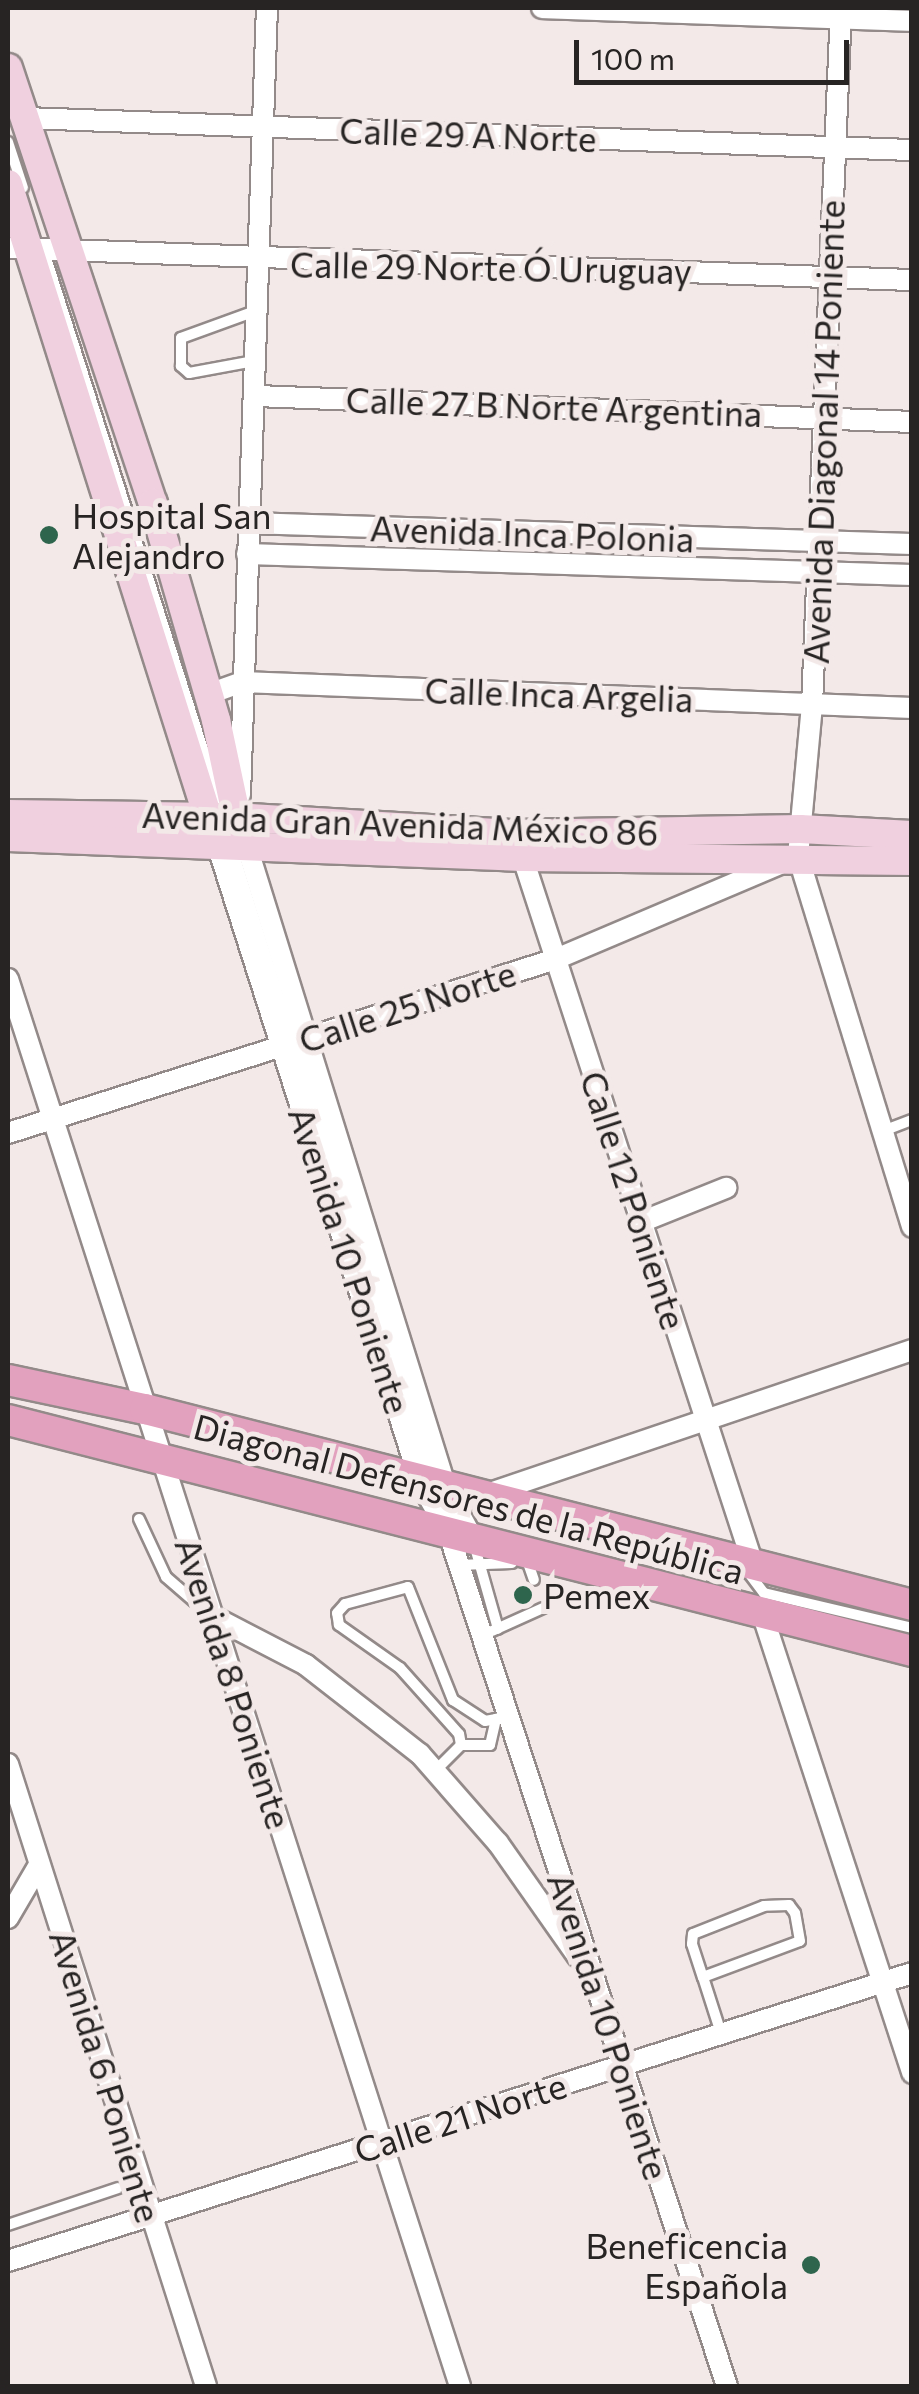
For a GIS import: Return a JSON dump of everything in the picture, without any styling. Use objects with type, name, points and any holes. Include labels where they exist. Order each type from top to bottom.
[{"type":"main road","name":"Diagonal Defensores de la República","points":[[8,1380],[146,1410],[444,1490],[912,1605]]},
{"type":"main road","name":"Diagonal Defensores de la República","points":[[8,1420],[160,1456],[529,1565],[762,1613],[912,1651]]},
{"type":"street","points":[[233,829],[257,396],[267,8]]},
{"type":"street","points":[[542,8],[841,14],[912,22]]},
{"type":"street","name":"Avenida Diagonal 14 Poniente","points":[[799,843],[812,704],[820,417],[831,276],[841,14]]},
{"type":"street","name":"Avenida 10 Poniente","points":[[8,68],[42,249],[233,829],[293,1042],[465,1544],[490,1632],[502,1718],[727,2386]]},
{"type":"street","name":"Calle 29 A Norte","points":[[16,107],[264,126],[912,150]]},
{"type":"street","name":"Avenida 10 Poniente","points":[[8,184],[42,249],[208,694],[233,829]]},
{"type":"street","name":"Calle 29 Norte Ó Uruguay","points":[[42,249],[260,261],[912,280]]},
{"type":"street","name":"Calle 27 B Norte Argentina","points":[[257,396],[912,422]]},
{"type":"street","name":"Avenida Inca Polonia","points":[[248,524],[912,544]]},
{"type":"street","name":"Avenida Inca Polonia","points":[[247,554],[912,575]]},
{"type":"street","name":"Calle Inca Argelia","points":[[208,694],[242,682],[912,708]]},
{"type":"street","name":"Avenida Gran Avenida México 86","points":[[8,814],[516,849],[799,843],[912,834]]},
{"type":"street","name":"Avenida Gran Avenida México 86","points":[[8,837],[233,829]]},
{"type":"street","points":[[799,843],[912,1227]]},
{"type":"street","name":"Avenida Gran Avenida México 86","points":[[799,843],[912,861]]},
{"type":"street","name":"Calle 25 Norte","points":[[8,1133],[552,960],[799,843]]},
{"type":"street","name":"Calle 12 Poniente","points":[[516,849],[641,1222],[749,1565]]},
{"type":"street","name":"Avenida 8 Poniente","points":[[8,979],[460,2386]]},
{"type":"street","points":[[641,1222],[726,1188]]},
{"type":"street","points":[[444,1490],[702,1420],[912,1350]]},
{"type":"street","points":[[762,1613],[912,2073]]},
{"type":"street","points":[[212,1616],[361,1702],[436,1770],[498,1843],[592,1976]]},
{"type":"street","name":"Avenida 6 Poniente","points":[[8,1764],[206,2386]]},
{"type":"street","points":[[8,1918],[40,1865]]},
{"type":"street","name":"Calle 21 Norte","points":[[8,2261],[912,1973]]},
{"type":"lane","points":[[8,142],[42,249]]},
{"type":"lane","points":[[258,361],[189,373],[180,366],[181,338],[259,309]]},
{"type":"lane","points":[[552,960],[702,1420]]},
{"type":"lane","points":[[882,1132],[912,1120]]},
{"type":"lane","points":[[138,1518],[166,1578],[212,1616]]},
{"type":"lane","points":[[465,1544],[912,1638]]},
{"type":"lane","points":[[749,1565],[764,1593],[912,1628]]},
{"type":"lane","points":[[461,1745],[452,1724],[420,1686],[339,1625],[337,1613],[345,1604],[408,1588],[453,1700],[485,1721],[502,1718]]},
{"type":"lane","points":[[490,1632],[543,1608]]},
{"type":"lane","points":[[461,1745],[482,1750],[490,1744],[502,1718]]},
{"type":"lane","points":[[436,1770],[461,1745]]},
{"type":"lane","points":[[702,1976],[800,1942],[795,1913],[788,1904],[764,1906],[701,1927],[692,1944],[702,1976],[722,2034]]},
{"type":"lane","points":[[8,2225],[118,2188]]},
{"type":"place","name":"Hospital San Alejandro","points":[[49,535]]},
{"type":"place","name":"Pemex","points":[[523,1595]]},
{"type":"place","name":"Beneficencia Española","points":[[811,2265]]}]
